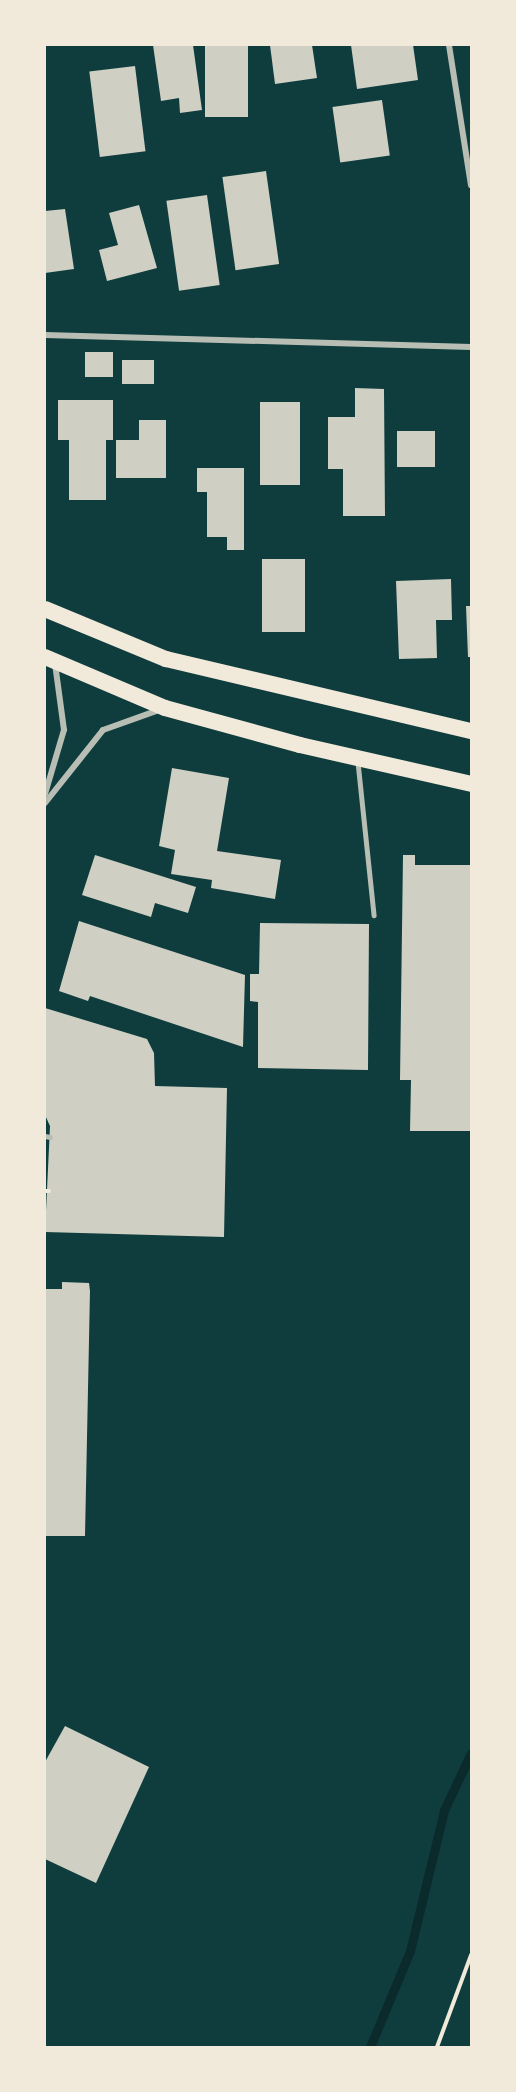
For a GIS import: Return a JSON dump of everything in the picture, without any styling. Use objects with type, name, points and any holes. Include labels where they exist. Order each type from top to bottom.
[{"type":"highway","points":[[45,608],[62,619],[166,659],[471,731]]},
{"type":"highway","points":[[50,660],[165,708],[358,758],[471,784]]},
{"type":"street","points":[[449,45],[471,185]]},
{"type":"street","points":[[45,335],[471,346]]},
{"type":"street","points":[[45,794],[64,730],[50,660]]},
{"type":"street","points":[[45,803],[103,730],[165,708]]},
{"type":"lane","points":[[358,758],[374,915]]},
{"type":"path","points":[[437,2047],[471,1955]]},
{"type":"building","points":[[153,45],[193,45],[202,110],[180,113],[179,98],[161,101]]},
{"type":"building","points":[[205,45],[248,45],[248,117],[205,117]]},
{"type":"building","points":[[270,45],[312,45],[317,78],[275,84]]},
{"type":"building","points":[[351,45],[413,45],[418,80],[357,89]]},
{"type":"building","points":[[135,66],[145,151],[100,157],[89,72]]},
{"type":"building","points":[[382,100],[390,155],[340,162],[332,107]]},
{"type":"building","points":[[266,171],[279,264],[236,270],[222,177]]},
{"type":"building","points":[[207,195],[220,285],[179,291],[166,201]]},
{"type":"building","points":[[139,205],[157,268],[107,281],[99,250],[118,245],[109,213]]},
{"type":"building","points":[[65,209],[74,269],[45,273],[45,211]]},
{"type":"building","points":[[85,352],[113,352],[113,377],[85,377]]},
{"type":"building","points":[[122,360],[154,360],[154,384],[122,384]]},
{"type":"building","points":[[355,388],[384,389],[385,516],[343,516],[343,469],[328,469],[328,417],[355,417]]},
{"type":"building","points":[[58,400],[113,400],[113,440],[106,440],[106,500],[69,500],[69,440],[58,440]]},
{"type":"building","points":[[260,402],[300,402],[300,485],[260,485]]},
{"type":"building","points":[[139,420],[166,420],[166,478],[116,478],[116,440],[139,440]]},
{"type":"building","points":[[397,431],[435,431],[435,467],[397,467]]},
{"type":"building","points":[[197,468],[244,468],[244,550],[227,550],[227,537],[207,537],[207,492],[197,492]]},
{"type":"building","points":[[262,559],[305,559],[305,632],[262,632]]},
{"type":"building","points":[[451,579],[452,620],[436,620],[437,658],[399,659],[396,581]]},
{"type":"building","points":[[466,606],[471,606],[471,657],[468,657]]},
{"type":"building","points":[[172,768],[229,778],[217,851],[281,860],[275,899],[211,888],[212,880],[171,874],[175,850],[159,846]]},
{"type":"building","points":[[95,855],[196,887],[188,913],[155,903],[151,917],[82,895]]},
{"type":"building","points":[[403,855],[415,855],[415,865],[471,865],[471,1131],[410,1131],[411,1080],[400,1080]]},
{"type":"building","points":[[79,921],[245,975],[243,1047],[90,996],[88,1001],[59,991]]},
{"type":"building","points":[[260,923],[369,924],[368,1070],[258,1068],[258,1002],[250,1001],[250,974],[259,974]]},
{"type":"building","points":[[45,1008],[147,1039],[154,1053],[155,1086],[227,1088],[224,1237],[45,1232],[50,1126],[45,1115]]},
{"type":"building","points":[[62,1282],[89,1283],[90,1291],[85,1536],[45,1536],[45,1289],[62,1289]]},
{"type":"building","points":[[65,1726],[149,1767],[96,1883],[45,1859],[45,1762]]},
{"type":"waterway","points":[[370,2047],[410,1951],[444,1810],[471,1753]]}]
